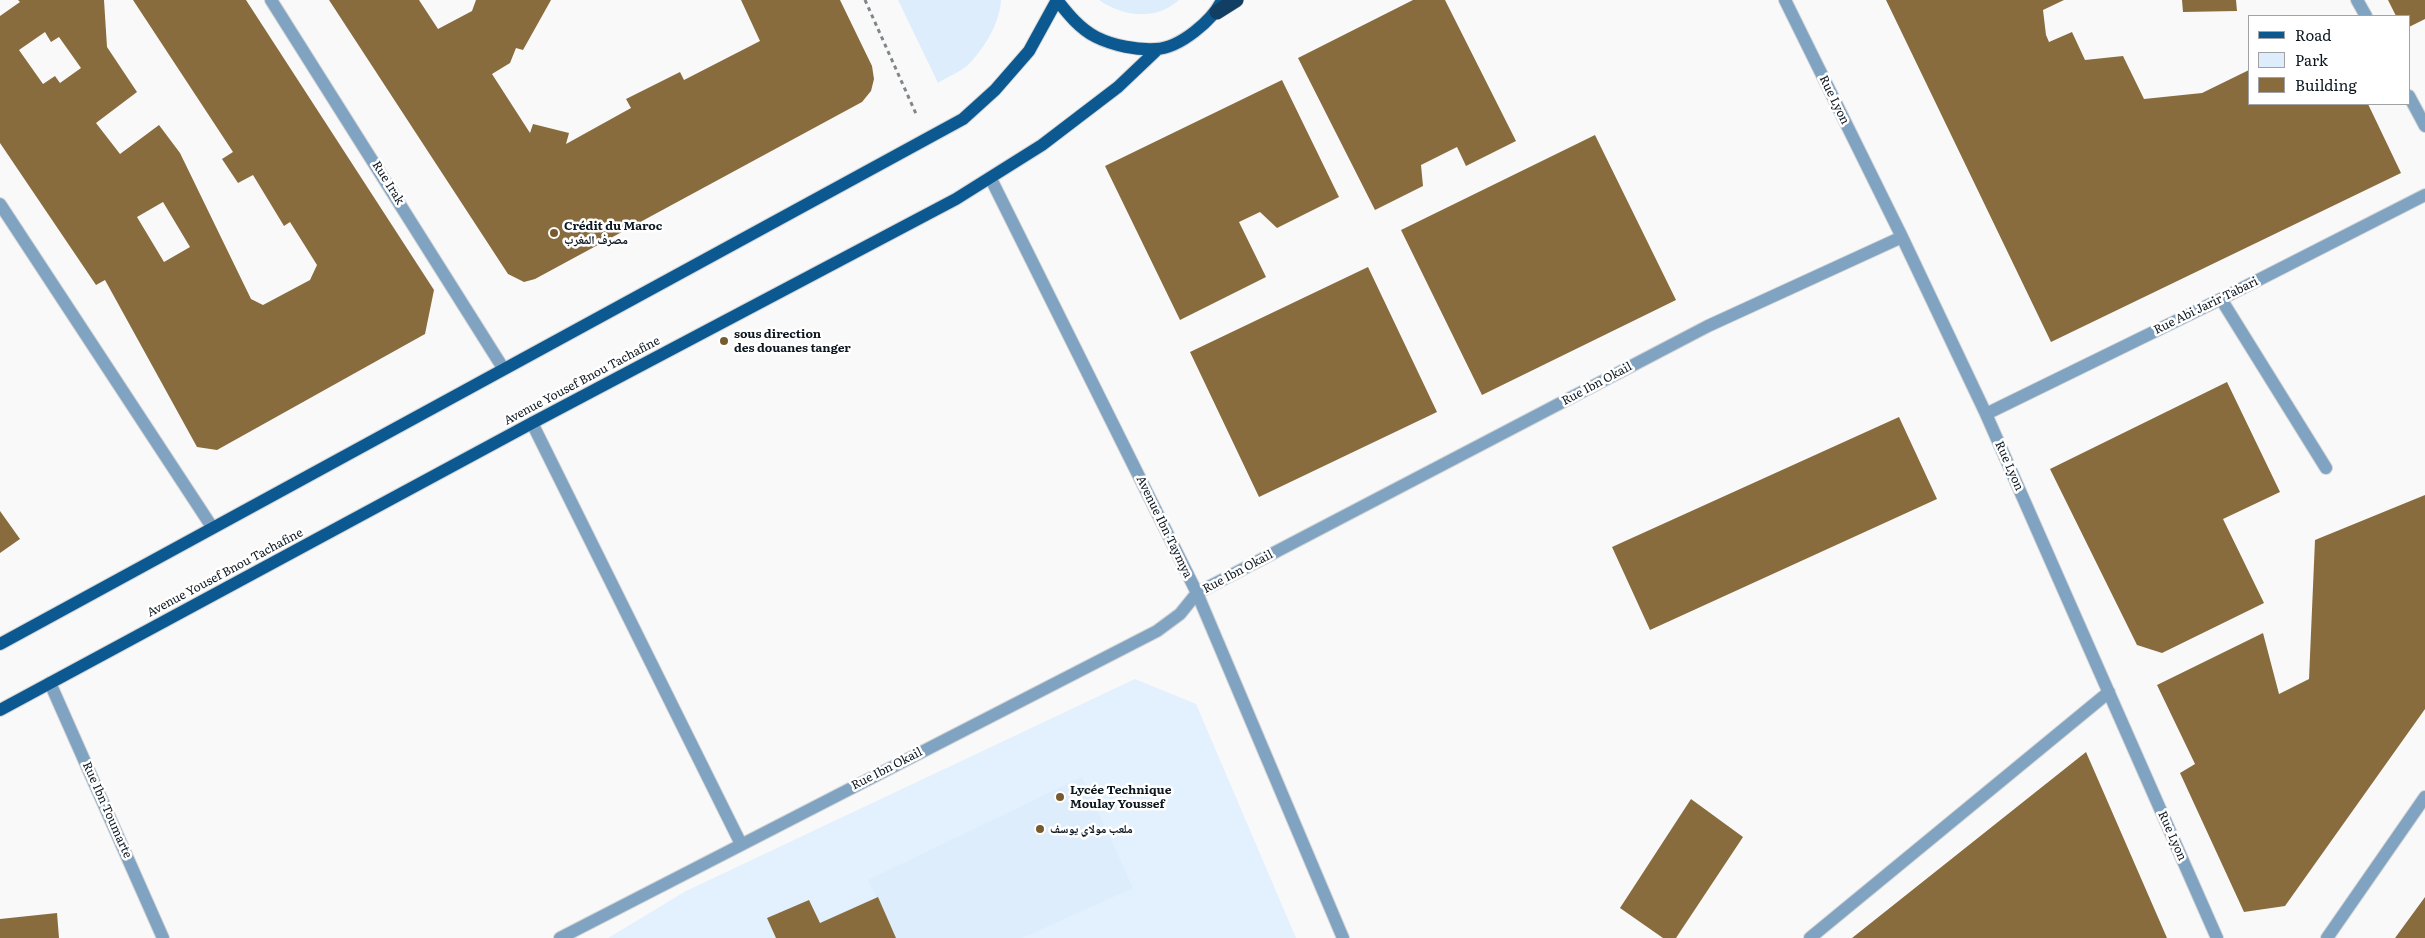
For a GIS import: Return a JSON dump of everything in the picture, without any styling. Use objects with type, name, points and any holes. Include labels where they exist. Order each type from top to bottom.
[{"type":"highway","points":[[1219,6],[1236,0]]},
{"type":"main road","points":[[0,644],[503,368],[963,119],[995,90],[1029,51],[1057,0],[1074,21],[1095,37],[1120,46],[1158,49],[1197,30],[1219,6]]},
{"type":"main road","name":"Avenue Yousef Bnou Tachafine","points":[[0,710],[532,423],[956,199],[991,179],[1042,145],[1118,87],[1158,49]]},
{"type":"street","name":"Rue Irak","points":[[271,0],[503,368]]},
{"type":"street","name":"Rue Lyon","points":[[1785,0],[1902,237],[1986,414],[2217,938]]},
{"type":"street","points":[[2358,0],[2366,15]]},
{"type":"street","points":[[2410,98],[2425,126]]},
{"type":"street","name":"Avenue Ibn Taymya","points":[[991,179],[1196,593],[1343,938]]},
{"type":"street","name":"Rue Abi Jarir Tabari","points":[[1986,414],[2221,299],[2425,195]]},
{"type":"street","points":[[0,204],[212,527]]},
{"type":"street","name":"Rue Ibn Okail","points":[[560,938],[1157,631],[1180,614],[1196,593],[1708,326],[1902,237]]},
{"type":"street","points":[[2221,299],[2326,468]]},
{"type":"street","points":[[532,423],[741,844]]},
{"type":"street","name":"Rue Ibn Toumarte","points":[[50,683],[163,938]]},
{"type":"street","points":[[1810,938],[2109,692]]},
{"type":"street","points":[[2327,938],[2425,796]]},
{"type":"path","points":[[865,0],[927,139]]},
{"type":"shaded area","name":"Lycée Technique Moulay Youssef","points":[[1135,679],[1196,704],[1296,938],[608,938],[686,891]]},
{"type":"green space","points":[[898,0],[1001,0],[998,18],[990,35],[974,59],[965,68],[938,83]]},
{"type":"green space","points":[[1099,0],[1179,0],[1170,7],[1160,11],[1150,14],[1139,14],[1119,10]]},
{"type":"green space","name":"ملعب مولاي يوسف","points":[[1082,777],[1133,888],[1022,938],[895,938],[868,880]]},
{"type":"building","points":[[18,0],[104,0],[107,47],[137,92],[96,123],[120,154],[159,125],[180,153],[251,299],[263,305],[310,280],[317,265],[290,222],[284,226],[253,175],[238,183],[222,159],[233,152],[133,0],[246,0],[434,290],[425,334],[217,450],[197,447],[105,280],[96,285],[0,143],[0,16],[20,2]],"holes":[[[45,32],[51,42],[59,37],[81,68],[60,83],[55,76],[43,84],[19,50]],[[163,202],[190,247],[164,262],[137,217]]]},
{"type":"building","points":[[329,0],[419,0],[438,29],[472,11],[476,0],[551,0],[523,50],[516,48],[510,63],[492,74],[530,133],[533,124],[569,133],[566,144],[631,108],[626,99],[680,72],[684,80],[760,41],[741,0],[840,0],[872,66],[874,79],[871,91],[862,102],[535,279],[524,282],[508,274]]},
{"type":"building","points":[[1413,0],[1445,0],[1516,141],[1466,166],[1457,147],[1421,165],[1423,186],[1375,210],[1298,58]]},
{"type":"building","points":[[1886,0],[2064,0],[2043,10],[2046,35],[2049,42],[2072,32],[2085,60],[2123,56],[2144,99],[2202,93],[2248,70],[2248,105],[2368,105],[2401,173],[2051,342]]},
{"type":"building","points":[[2182,0],[2236,0],[2237,11],[2183,12]]},
{"type":"building","points":[[2388,0],[2425,0],[2425,19],[2410,26],[2410,15],[2396,15]]},
{"type":"building","points":[[1282,80],[1339,197],[1277,228],[1260,212],[1239,222],[1266,277],[1180,320],[1105,166]]},
{"type":"building","points":[[1595,135],[1676,300],[1482,395],[1401,230]]},
{"type":"building","points":[[1368,267],[1437,412],[1259,497],[1190,352]]},
{"type":"building","points":[[2227,382],[2280,492],[2223,519],[2264,603],[2162,653],[2137,645],[2050,469]]},
{"type":"building","points":[[1899,417],[1937,499],[1650,630],[1612,547]]},
{"type":"building","points":[[2425,495],[2425,709],[2285,906],[2244,912],[2180,773],[2195,764],[2157,685],[2263,633],[2279,694],[2309,679],[2315,540]]},
{"type":"building","points":[[0,511],[20,539],[0,553]]},
{"type":"building","points":[[2086,752],[2167,938],[1852,938]]},
{"type":"building","points":[[1691,799],[1743,837],[1676,938],[1663,938],[1620,908]]},
{"type":"building","points":[[878,897],[896,938],[776,938],[767,918],[809,900],[820,923]]},
{"type":"building","points":[[2425,897],[2425,938],[2395,938]]},
{"type":"building","points":[[57,913],[59,938],[0,938],[0,919]]},
{"type":"place","name":"Crédit du Maroc مصرف المغرب","points":[[554,233]]},
{"type":"place","name":"sous direction des douanes tanger","points":[[724,341]]},
{"type":"place","name":"Lycée Technique Moulay Youssef","points":[[1060,797]]},
{"type":"place","name":"ملعب مولاي يوسف","points":[[1040,829]]}]
